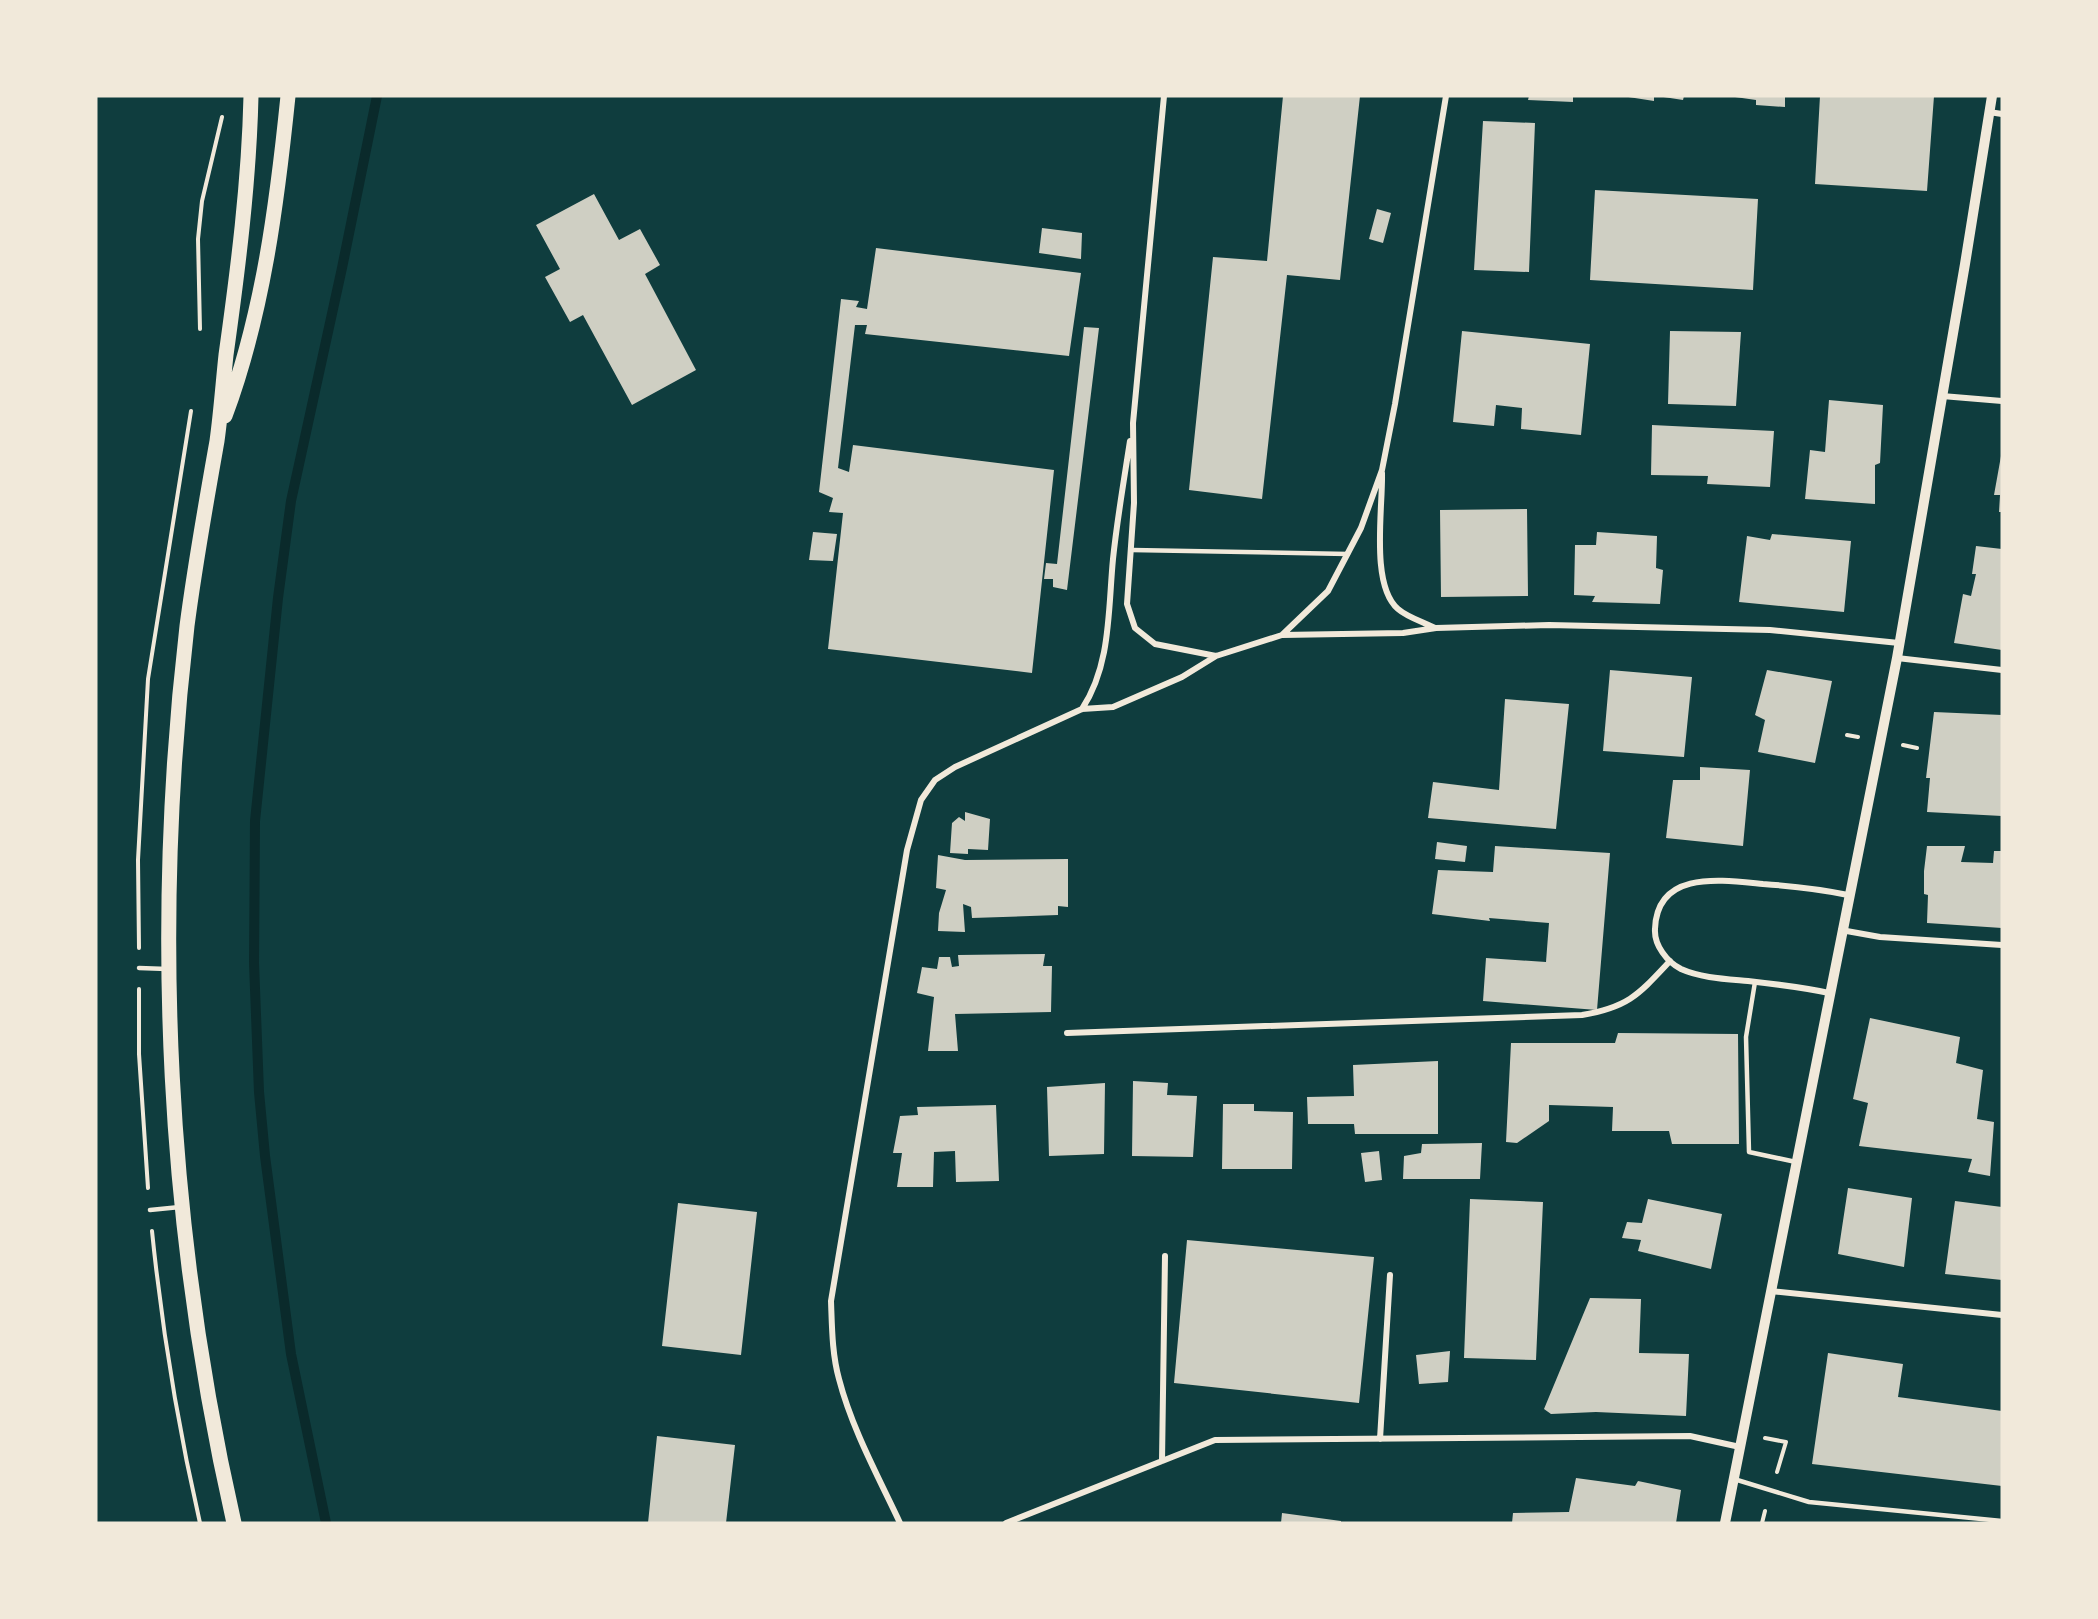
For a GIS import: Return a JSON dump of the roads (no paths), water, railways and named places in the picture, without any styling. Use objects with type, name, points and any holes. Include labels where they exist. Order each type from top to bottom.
[{"type":"main road","points":[[234,1523],[208,1395],[182,1206],[167,969],[171,797],[187,629],[206,495],[217,439],[236,295],[251,96]]},
{"type":"main road","points":[[217,439],[244,364],[260,296],[288,96]]},
{"type":"street","points":[[1082,709],[1093,692],[1102,668],[1113,557],[1133,423],[1164,96]]},
{"type":"street","points":[[1436,628],[1398,609],[1385,587],[1381,558],[1382,470],[1446,96]]},
{"type":"street","points":[[1725,1523],[1841,930],[1897,658],[1992,96]]},
{"type":"street","points":[[1989,112],[2002,114]]},
{"type":"street","points":[[1942,396],[2002,401]]},
{"type":"street","points":[[1133,423],[1132,550],[1127,604],[1135,628],[1155,644],[1216,656]]},
{"type":"street","points":[[1282,635],[1328,591],[1361,528],[1382,470]]},
{"type":"street","points":[[900,1523],[864,1446],[838,1377],[832,1340],[831,1301],[913,822],[921,800],[935,780],[978,755],[1082,709],[1113,707],[1182,677],[1216,656],[1282,635],[1403,633],[1436,628],[1549,625],[1770,630],[1899,643]]},
{"type":"street","points":[[1897,658],[2002,670]]},
{"type":"street","points":[[1829,993],[1701,975],[1680,968],[1663,954],[1655,935],[1655,914],[1665,897],[1681,886],[1705,880],[1817,889],[1848,895]]},
{"type":"street","points":[[1841,930],[1880,937],[2002,945]]},
{"type":"street","points":[[1067,1033],[1582,1015],[1606,1011],[1628,1002],[1670,961]]},
{"type":"street","points":[[1162,1461],[1165,1256]]},
{"type":"street","points":[[1380,1439],[1390,1275]]},
{"type":"street","points":[[1770,1291],[2002,1315]]},
{"type":"street","points":[[1006,1523],[1215,1440],[1690,1436],[1740,1448]]},
{"type":"lane","points":[[1132,550],[1348,554]]},
{"type":"lane","points":[[139,968],[167,969]]},
{"type":"lane","points":[[1755,982],[1746,1037],[1749,1152],[1796,1162]]},
{"type":"lane","points":[[150,1210],[182,1206]]},
{"type":"lane","points":[[1734,1479],[1809,1502],[2002,1521]]},
{"type":"waterway","points":[[326,1523],[291,1354],[265,1156],[259,1092],[254,963],[255,821],[278,598],[291,501],[377,96]]}]
